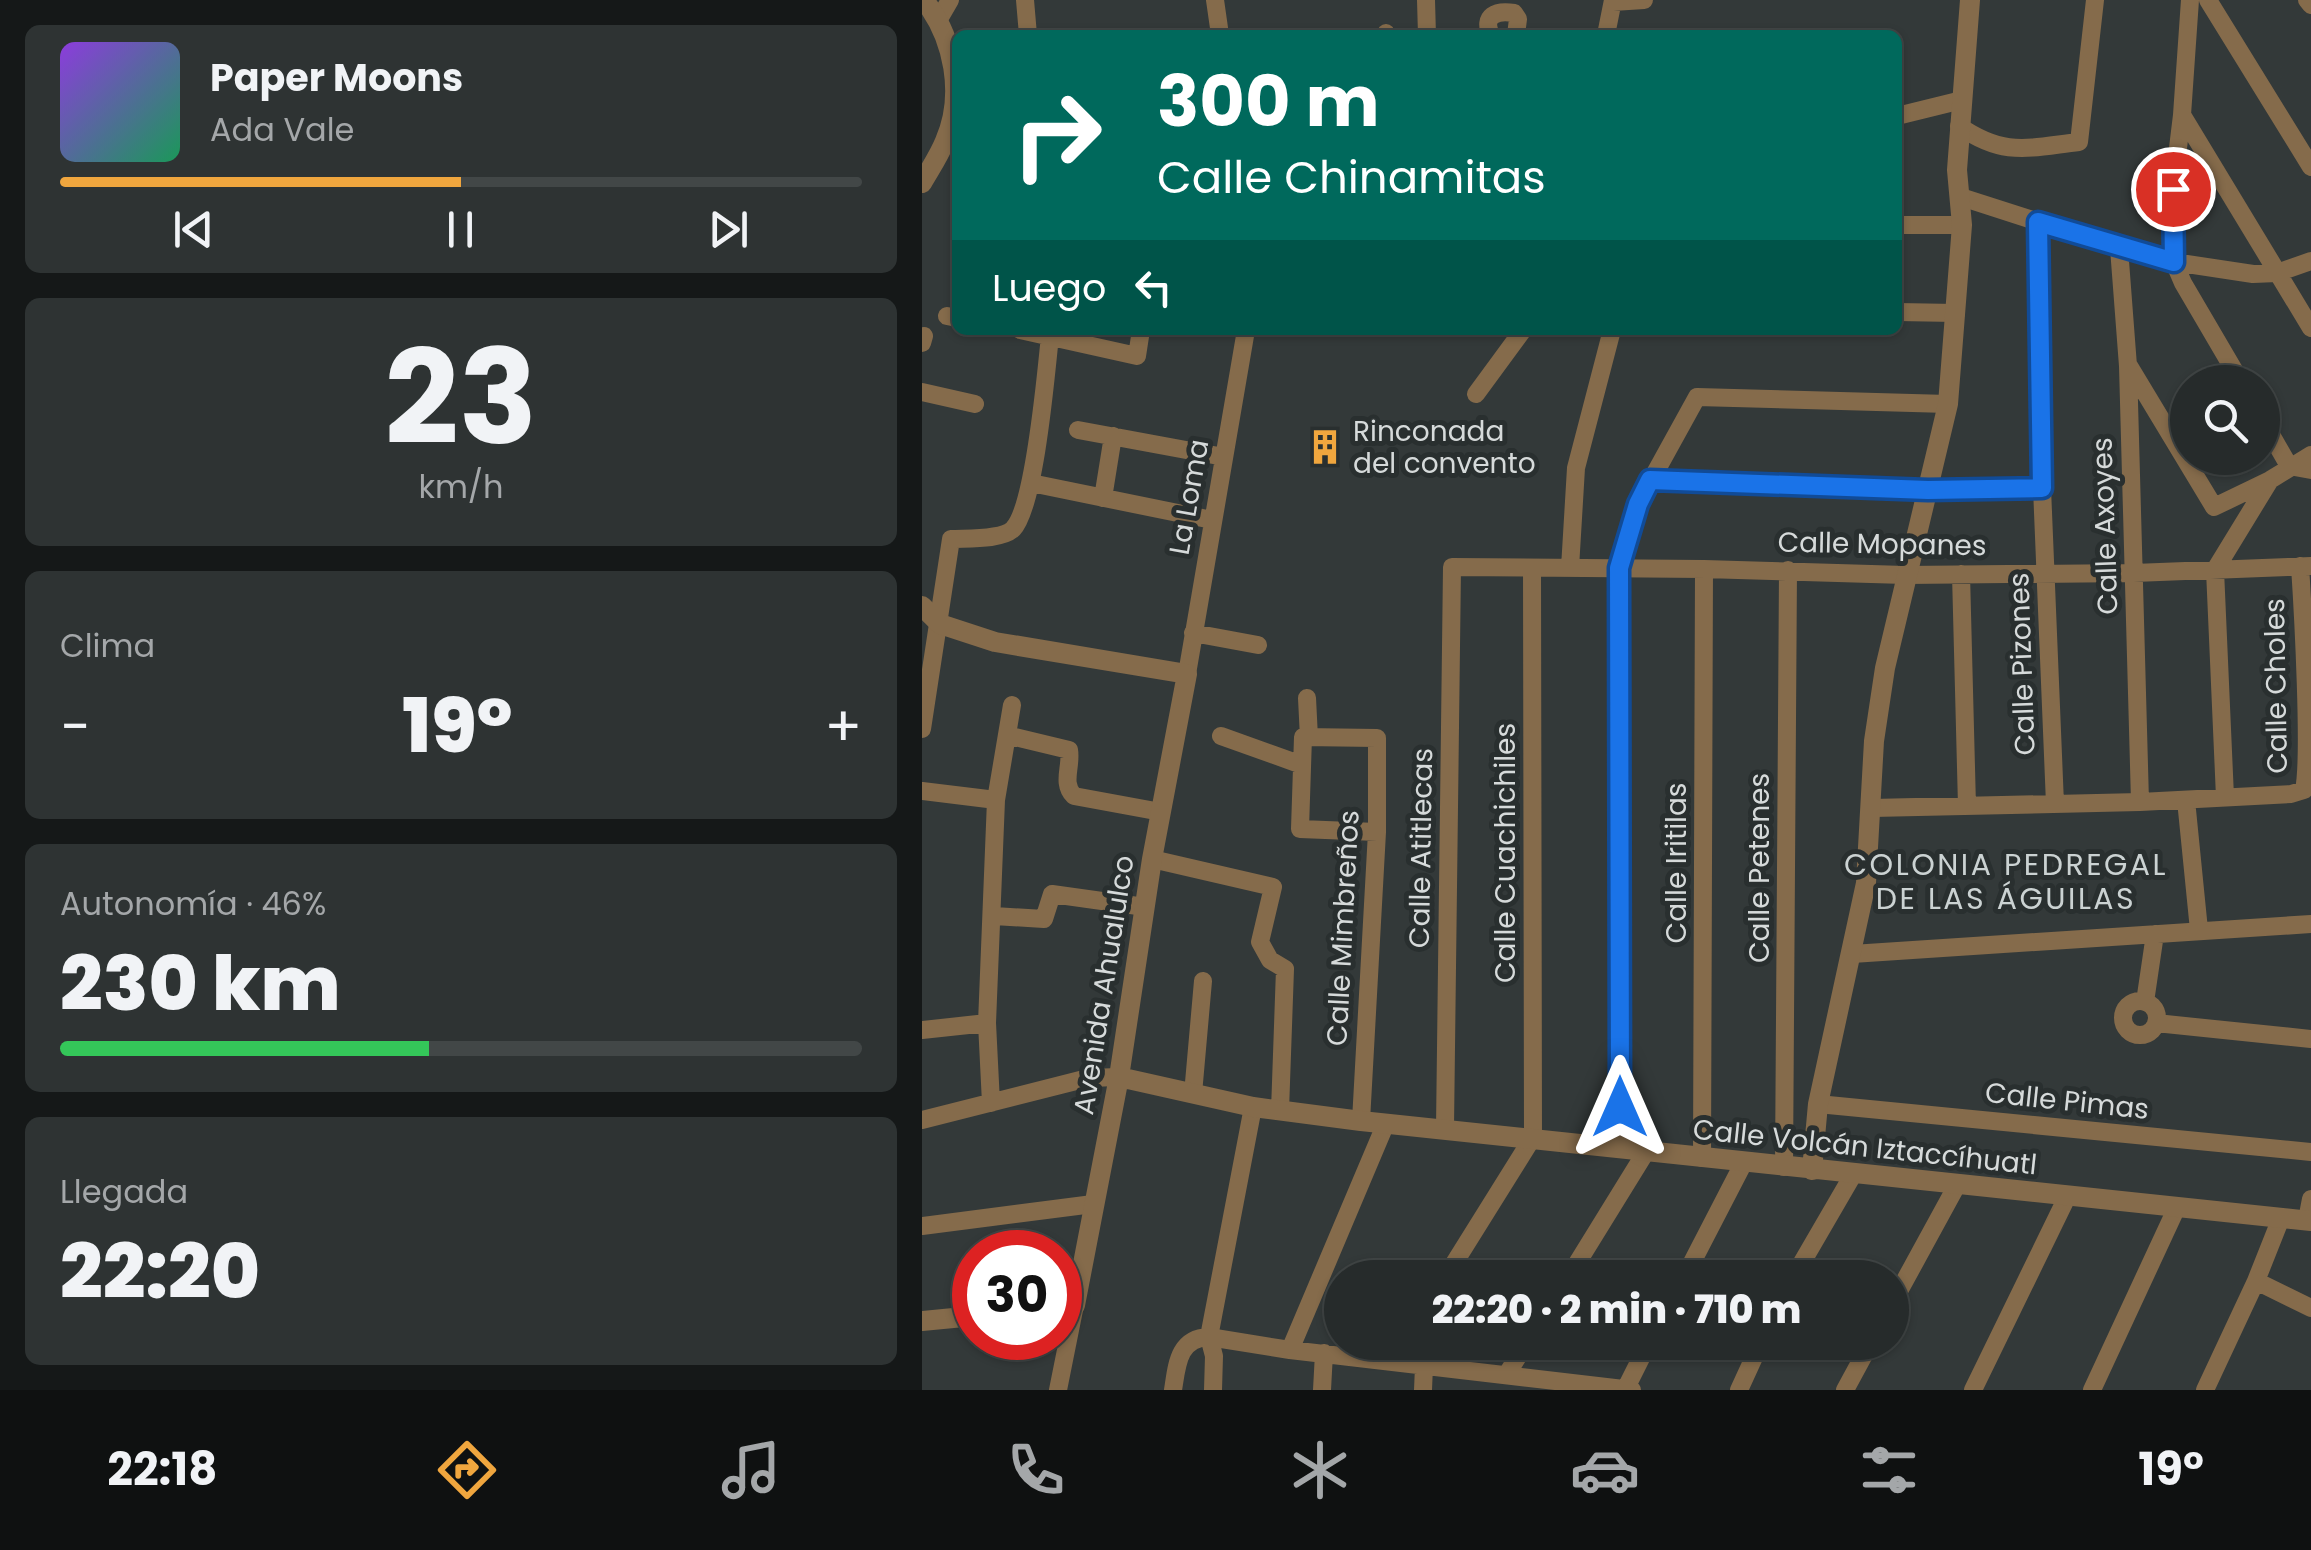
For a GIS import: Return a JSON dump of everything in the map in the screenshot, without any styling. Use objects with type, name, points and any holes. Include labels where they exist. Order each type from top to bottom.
[{"type":"street","points":[[924,0],[944,9],[952,61]]},
{"type":"street","points":[[1025,0],[1028,30]]},
{"type":"street","points":[[1215,0],[1219,30]]},
{"type":"street","points":[[1426,0],[1427,30]]},
{"type":"street","points":[[1607,30],[1613,1],[1644,0]]},
{"type":"street","points":[[1812,1170],[1818,1104],[1866,884],[1874,741],[1905,575],[1948,404],[1962,225],[1957,170],[1970,0]]},
{"type":"street","points":[[1959,126],[1984,144],[2016,149],[2079,142],[2095,0]]},
{"type":"street","points":[[2190,0],[2173,189],[2174,262],[2230,365]]},
{"type":"street","points":[[2208,0],[2310,166]]},
{"type":"street","points":[[1488,30],[1488,18],[1506,12],[1514,13],[1517,30]]},
{"type":"street","points":[[1902,115],[1962,100]]},
{"type":"street","points":[[2182,115],[2310,328]]},
{"type":"street","points":[[922,183],[946,140],[952,116]]},
{"type":"street","points":[[1961,197],[2174,262],[2253,274],[2277,272],[2310,261]]},
{"type":"street","name":"Calle Pizones","points":[[2038,222],[2042,488],[2054,804]]},
{"type":"street","points":[[1902,226],[1962,225]]},
{"type":"street","name":"Calle Axoyes","points":[[2119,248],[2128,366],[2140,802]]},
{"type":"street","points":[[1902,312],[1956,313]]},
{"type":"street","points":[[1045,335],[1137,356],[1140,335]]},
{"type":"street","name":"La Loma","points":[[1187,674],[1245,335]]},
{"type":"street","points":[[1476,394],[1519,335]]},
{"type":"street","points":[[1570,568],[1576,468],[1611,335]]},
{"type":"street","points":[[922,729],[952,539],[1006,534],[1016,527],[1030,483],[1050,336]]},
{"type":"street","points":[[2128,366],[2214,507],[2270,480],[2310,454]]},
{"type":"street","points":[[922,392],[974,404]]},
{"type":"street","points":[[1620,1146],[1619,568],[1638,504],[1698,397],[1948,404]]},
{"type":"street","points":[[1078,430],[1224,457]]},
{"type":"street","points":[[1103,498],[1114,436]]},
{"type":"street","points":[[2280,451],[2289,466],[2310,470]]},
{"type":"street","points":[[1650,480],[1928,490],[2042,488]]},
{"type":"street","points":[[1872,808],[2225,797],[2216,570],[2270,480]]},
{"type":"street","points":[[1030,483],[1212,520]]},
{"type":"street","name":"Calle Mopanes","points":[[1452,567],[1704,568],[1905,575],[2134,573],[2305,566]]},
{"type":"street","name":"Calle Choles","points":[[2225,797],[2291,794],[2304,790],[2309,778],[2305,566]]},
{"type":"street","name":"Calle Atitlecas","points":[[1445,1128],[1452,567]]},
{"type":"street","name":"Calle Iritilas","points":[[1702,1158],[1704,568]]},
{"type":"street","name":"Calle Cuachichiles","points":[[1532,569],[1533,1137]]},
{"type":"street","name":"Calle Petenes","points":[[1784,1167],[1788,570]]},
{"type":"street","points":[[1962,574],[1967,806]]},
{"type":"street","points":[[922,606],[940,624],[995,642],[1187,674]]},
{"type":"street","points":[[1193,633],[1258,645]]},
{"type":"street","name":"Avenida Ahualulco","points":[[1082,1247],[1118,1077],[1152,859],[1187,674]]},
{"type":"street","points":[[1307,698],[1309,738],[1303,738],[1300,829],[1377,832]]},
{"type":"street","points":[[991,1104],[987,1023],[996,800],[1012,705]]},
{"type":"street","points":[[1007,735],[1069,750],[1067,782],[1074,796],[1161,812]]},
{"type":"street","points":[[1222,736],[1302,765]]},
{"type":"street","name":"Calle Mimbreños","points":[[1309,738],[1377,738],[1377,832],[1361,1121]]},
{"type":"street","points":[[922,791],[996,800]]},
{"type":"street","points":[[2186,800],[2199,930]]},
{"type":"street","points":[[1152,859],[1273,887],[1260,942],[1270,960],[1285,969],[1280,1111]]},
{"type":"street","points":[[994,916],[1044,920],[1052,894],[1144,907]]},
{"type":"street","points":[[1852,954],[2310,924]]},
{"type":"street","points":[[2145,1002],[2155,934]]},
{"type":"street","points":[[1193,1094],[1203,981]]},
{"type":"street","points":[[2136,1001],[2145,1002],[2155,1010],[2156,1023],[2152,1030],[2141,1034],[2126,1028],[2123,1017],[2127,1007],[2136,1001]]},
{"type":"street","points":[[922,1030],[987,1023]]},
{"type":"street","points":[[2156,1023],[2310,1040]]},
{"type":"street","points":[[922,1120],[1088,1078],[1118,1077]]},
{"type":"street","name":"Calle Volcán Iztaccíhuatl","points":[[1118,1077],[1253,1107],[1361,1121],[2309,1221]]},
{"type":"street","name":"Calle Pimas","points":[[1818,1104],[2310,1152]]},
{"type":"street","points":[[1213,1390],[1214,1356],[1208,1337],[1253,1107]]},
{"type":"street","points":[[1290,1350],[1386,1124]]},
{"type":"street","points":[[1456,1260],[1533,1137]]},
{"type":"street","points":[[1579,1260],[1647,1150]]},
{"type":"street","points":[[1693,1260],[1744,1162]]},
{"type":"street","points":[[1803,1260],[1854,1173]]},
{"type":"street","points":[[1909,1273],[1958,1185]]},
{"type":"street","points":[[1973,1390],[2067,1197]]},
{"type":"street","points":[[2309,1221],[2310,1199]]},
{"type":"street","points":[[922,1226],[1093,1204]]},
{"type":"street","points":[[2092,1390],[2177,1207]]},
{"type":"street","points":[[2205,1390],[2256,1281],[2280,1218]]},
{"type":"street","points":[[2256,1281],[2310,1308]]},
{"type":"street","points":[[922,1321],[952,1318]]},
{"type":"street","points":[[1173,1390],[1183,1348],[1198,1338],[1208,1337],[1324,1354],[1322,1390]]},
{"type":"street","points":[[1058,1390],[1061,1360]]},
{"type":"street","points":[[1375,1360],[1508,1374],[1528,1384],[1628,1390],[1642,1360]]},
{"type":"street","points":[[1508,1374],[1516,1360]]},
{"type":"street","points":[[1739,1390],[1753,1360]]},
{"type":"street","points":[[1845,1390],[1861,1360]]},
{"type":"street","points":[[1423,1390],[1424,1366]]},
{"type":"place","name":"Rinconada del convento","points":[[1325,447]]},
{"type":"district","name":"COLONIA PEDREGAL DE LAS ÁGUILAS","points":[[2006,881]]},
{"type":"route","points":[[1620,1107],[1619,568],[1638,504],[1650,480],[1928,490],[2042,488],[2038,222],[2174,262],[2173,189]]}]
